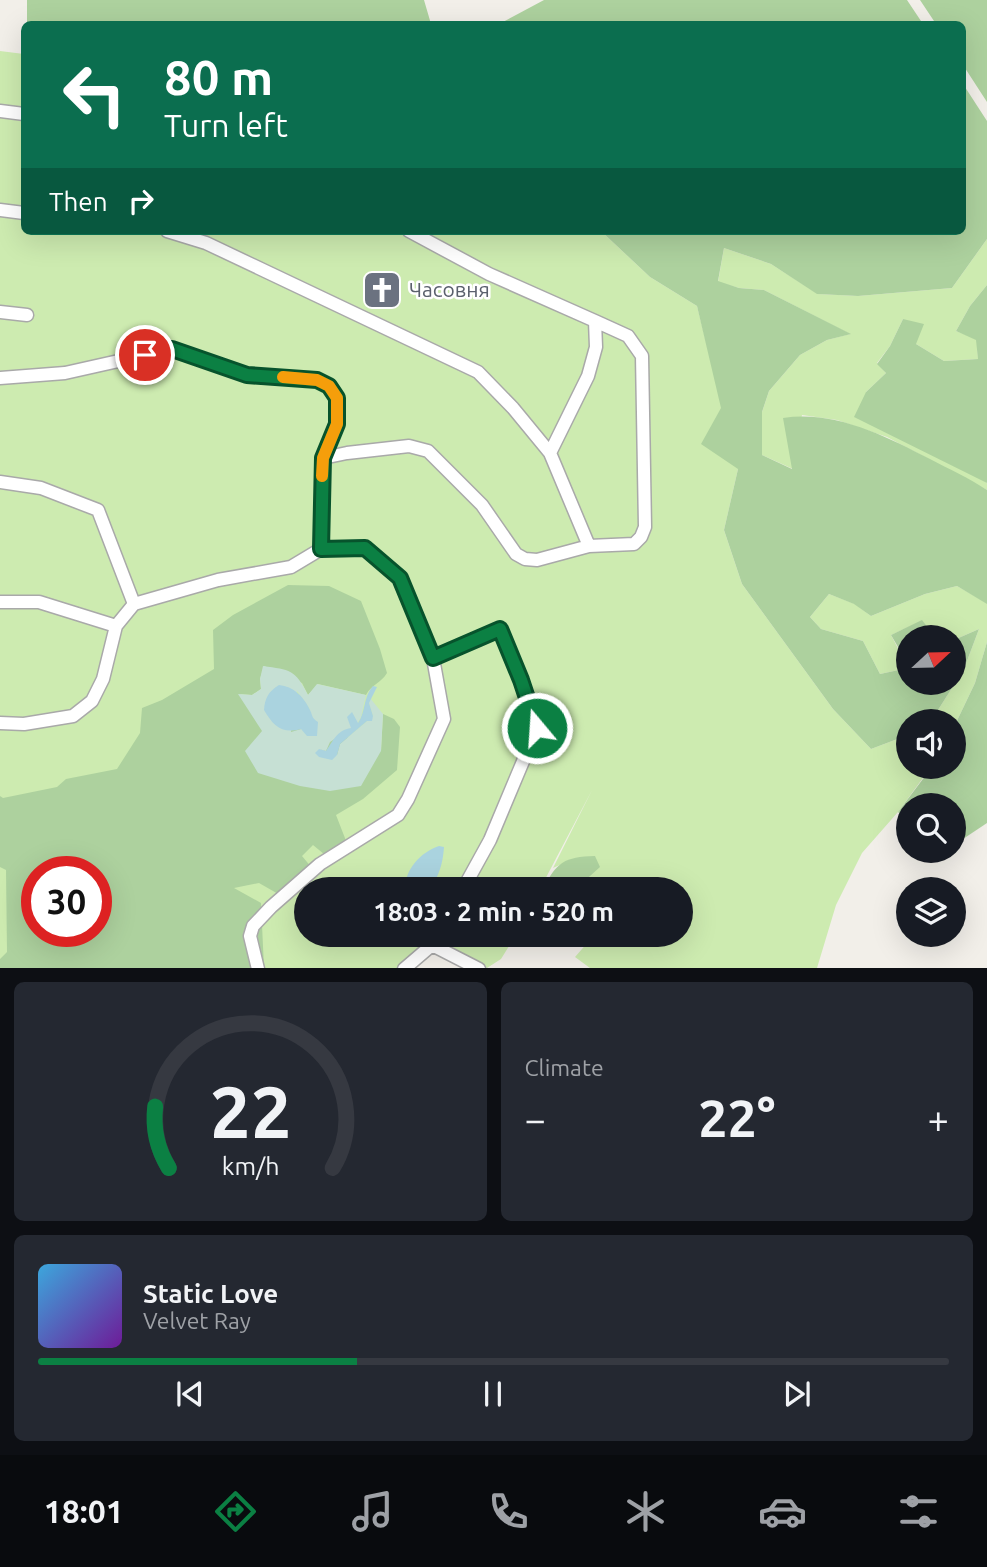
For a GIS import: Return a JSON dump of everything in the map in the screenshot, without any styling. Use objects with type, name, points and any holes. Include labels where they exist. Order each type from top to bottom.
[{"type":"street","points":[[0,111],[21,114]]},
{"type":"street","points":[[0,210],[21,213]]},
{"type":"street","points":[[180,235],[206,243],[478,372],[513,408],[550,453],[589,546]]},
{"type":"street","points":[[323,458],[409,446],[428,452],[482,505],[516,554],[526,559],[537,560],[589,546],[634,544],[642,537],[645,527],[642,356],[628,336],[489,274],[416,235]]},
{"type":"street","points":[[0,312],[27,315]]},
{"type":"street","points":[[550,453],[587,376],[596,346],[595,320]]},
{"type":"street","points":[[0,377],[65,373],[172,349],[247,375],[317,380],[329,386],[337,398],[337,424],[323,458],[321,549]]},
{"type":"street","points":[[0,482],[41,488],[98,510],[134,604]]},
{"type":"street","points":[[0,723],[24,724],[73,716],[92,701],[103,679],[116,626],[134,604],[218,580],[291,567],[321,549],[365,548],[400,578],[433,658],[444,719],[398,816],[320,864],[271,906],[253,926],[250,936],[258,968]]},
{"type":"street","points":[[0,602],[39,602],[116,626]]},
{"type":"street","points":[[433,658],[500,629],[537,728],[491,840],[470,877]]},
{"type":"street","points":[[404,968],[427,947]]},
{"type":"street","points":[[446,947],[479,968]]},
{"type":"green space","points":[[27,0],[424,0],[430,21],[27,21]]},
{"type":"green space","points":[[544,0],[907,0],[921,21],[505,21]]},
{"type":"green space","points":[[920,0],[987,0],[987,102],[966,70],[966,21],[934,21]]},
{"type":"green space","points":[[0,51],[21,54],[21,235],[605,235],[650,277],[697,306],[738,469],[724,530],[742,584],[833,709],[871,749],[896,740],[896,779],[922,779],[912,793],[896,793],[896,814],[862,853],[836,905],[817,968],[590,968],[575,957],[584,947],[693,947],[693,877],[572,877],[562,864],[553,868],[592,790],[546,877],[294,877],[294,947],[435,947],[411,968],[0,968]]},
{"type":"green space","points":[[966,89],[987,121],[987,239],[952,288],[858,296],[817,294],[771,264],[724,248],[718,281],[739,288],[764,290],[851,334],[827,340],[800,355],[769,391],[762,412],[762,455],[792,469],[783,418],[822,418],[840,421],[877,434],[987,490],[987,604],[957,586],[925,594],[871,616],[854,604],[829,594],[810,617],[821,629],[863,641],[880,674],[896,671],[896,695],[948,695],[939,709],[896,709],[896,740],[871,749],[833,709],[742,584],[724,530],[738,469],[701,444],[721,408],[697,306],[650,277],[605,235],[966,235]]},
{"type":"green space","points":[[987,239],[987,285],[970,306],[956,331],[977,339],[978,359],[944,361],[916,344],[903,319],[890,346],[877,363],[886,373],[866,392],[987,483],[987,490],[887,437],[837,420],[802,415],[793,469],[762,455],[762,412],[769,391],[800,355],[827,340],[850,334],[764,290],[739,288],[718,282],[724,248],[771,264],[818,294],[858,296],[952,288]]},
{"type":"green space","points":[[987,285],[987,483],[854,417],[866,392],[886,373],[877,364],[890,346],[903,319],[924,324],[916,344],[944,361],[978,359],[976,340],[956,331],[970,306]]},
{"type":"green space","points":[[288,585],[329,586],[361,601],[387,673],[366,695],[318,684],[308,695],[302,683],[264,666],[260,679],[261,689],[252,695],[239,694],[381,751],[383,714],[394,719],[400,727],[397,770],[363,799],[336,815],[350,851],[330,859],[313,845],[302,856],[312,868],[308,877],[294,877],[294,894],[287,899],[259,883],[234,888],[261,903],[264,968],[0,968],[0,959],[7,952],[6,870],[0,867],[0,796],[3,798],[57,787],[66,779],[117,769],[140,733],[142,708],[162,700],[214,669],[213,630],[233,615]]},
{"type":"green space","points":[[957,586],[987,603],[987,642],[975,683],[963,709],[939,709],[948,695],[966,695],[966,664],[979,629],[966,635],[966,625],[925,625],[922,621],[913,625],[896,625],[896,633],[891,635],[896,645],[896,671],[880,674],[863,641],[821,629],[810,617],[829,594],[855,604],[871,616],[925,594]]},
{"type":"green space","points":[[922,620],[926,625],[912,625]]},
{"type":"green space","points":[[979,629],[966,664],[966,635]]},
{"type":"green space","points":[[987,642],[987,823],[966,837],[966,793],[912,793],[923,779],[966,779],[966,709],[963,709],[975,683]]},
{"type":"green space","points":[[263,666],[272,667],[295,675],[308,695],[317,684],[366,695],[357,724],[352,713],[351,728],[330,742],[326,751],[319,749],[337,755],[340,744],[373,716],[370,698],[383,714],[381,751],[361,786],[330,791],[300,786],[258,773],[245,751],[262,731],[238,694],[252,695],[261,689]],"holes":[[[297,691],[309,708],[312,719],[301,729],[291,732]]]},
{"type":"green space","points":[[595,856],[600,867],[589,877],[550,877],[557,867],[576,858]]},
{"type":"green space","points":[[452,947],[508,947],[501,959],[487,968]]},
{"type":"water","points":[[279,685],[297,692],[303,699],[318,722],[317,736],[307,736],[301,729],[284,730],[271,721],[264,710],[265,702]]},
{"type":"water","points":[[373,686],[377,687],[369,703],[372,721],[367,721],[340,744],[337,755],[332,760],[319,757],[315,753],[319,749],[326,751],[339,734],[351,728],[347,717],[352,712],[358,723]]},
{"type":"water","points":[[439,846],[444,847],[436,877],[407,877],[415,862],[426,852]]},
{"type":"slow traffic","points":[[283,377],[317,380],[329,386],[337,398],[337,424],[323,458],[322,476]]},
{"type":"place","name":"Часовня","points":[[382,290]]},
{"type":"route","points":[[145,355],[172,349],[247,375],[317,380],[329,386],[337,398],[337,424],[323,458],[321,549],[365,548],[400,578],[433,658],[500,629],[537,728]]}]
